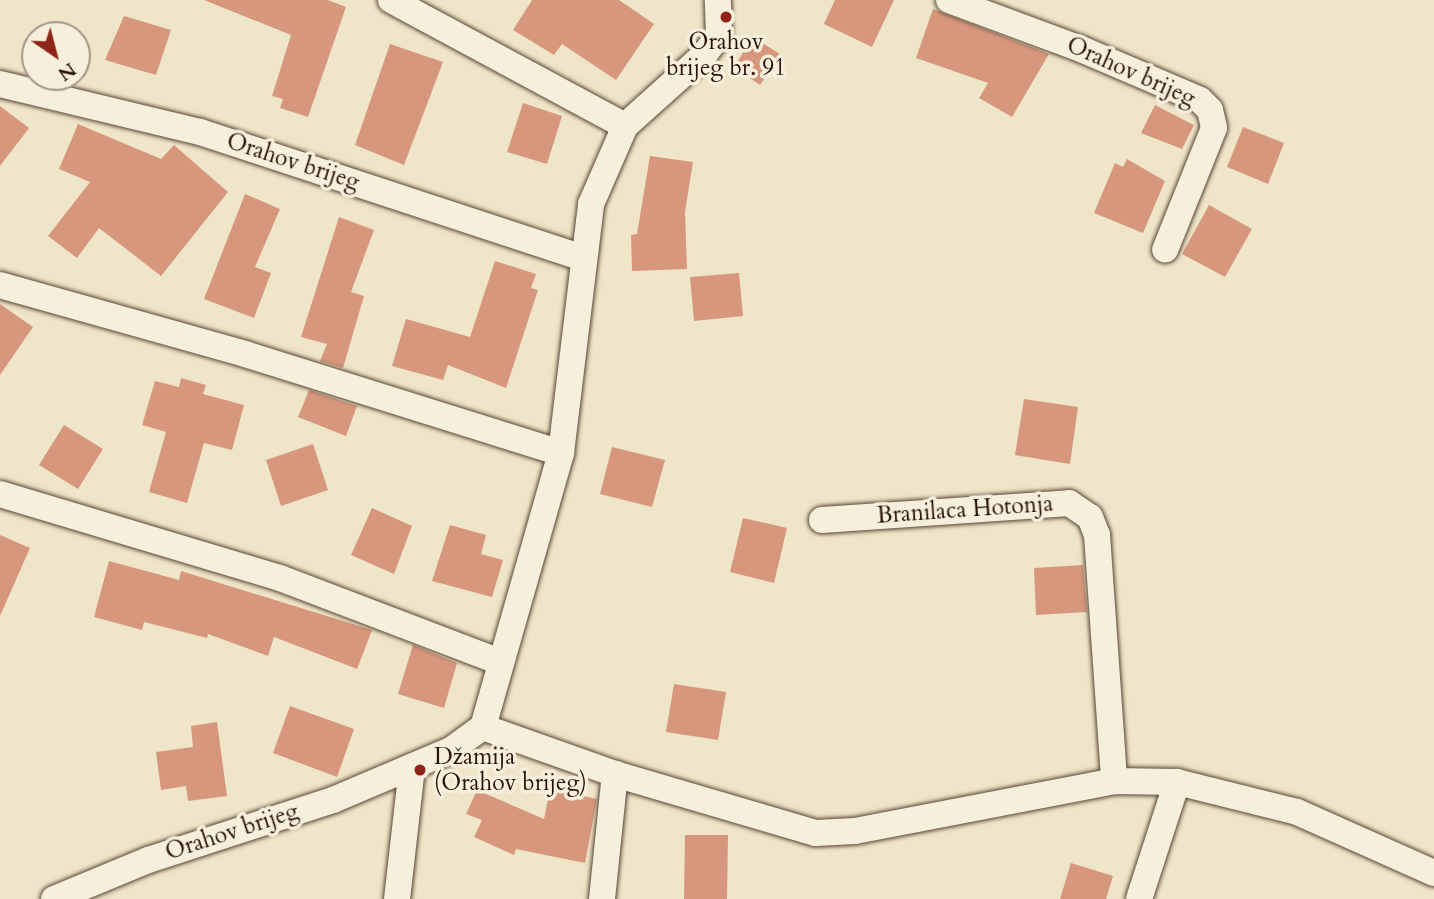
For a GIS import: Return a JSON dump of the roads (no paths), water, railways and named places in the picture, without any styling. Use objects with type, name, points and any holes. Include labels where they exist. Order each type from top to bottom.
[{"type":"street","points":[[391,0],[625,127]]},
{"type":"street","points":[[718,0],[719,35],[704,55],[625,127],[591,204],[581,257],[578,325],[561,453],[483,727],[615,774],[816,833],[855,831],[1114,781],[1177,782],[1297,812],[1434,873]]},
{"type":"street","name":"Orahov brijeg","points":[[949,0],[1082,49],[1200,100],[1210,110],[1214,128],[1164,250]]},
{"type":"street","name":"Orahov brijeg","points":[[0,84],[200,132],[581,257]]},
{"type":"street","points":[[0,285],[245,354],[561,453]]},
{"type":"street","points":[[0,494],[280,578],[500,662]]},
{"type":"street","name":"Branilaca Hotonja","points":[[822,520],[1069,503],[1090,517],[1097,535],[1114,781]]},
{"type":"street","name":"Orahov brijeg","points":[[54,899],[148,860],[333,800],[450,750],[483,727]]},
{"type":"street","points":[[397,899],[412,767]]},
{"type":"street","points":[[601,899],[615,774]]},
{"type":"street","points":[[1139,899],[1177,782]]},
{"type":"place","name":"Orahov brijeg br. 91","points":[[726,17]]},
{"type":"place","name":"Džamija (Orahov brijeg)","points":[[420,770]]}]
